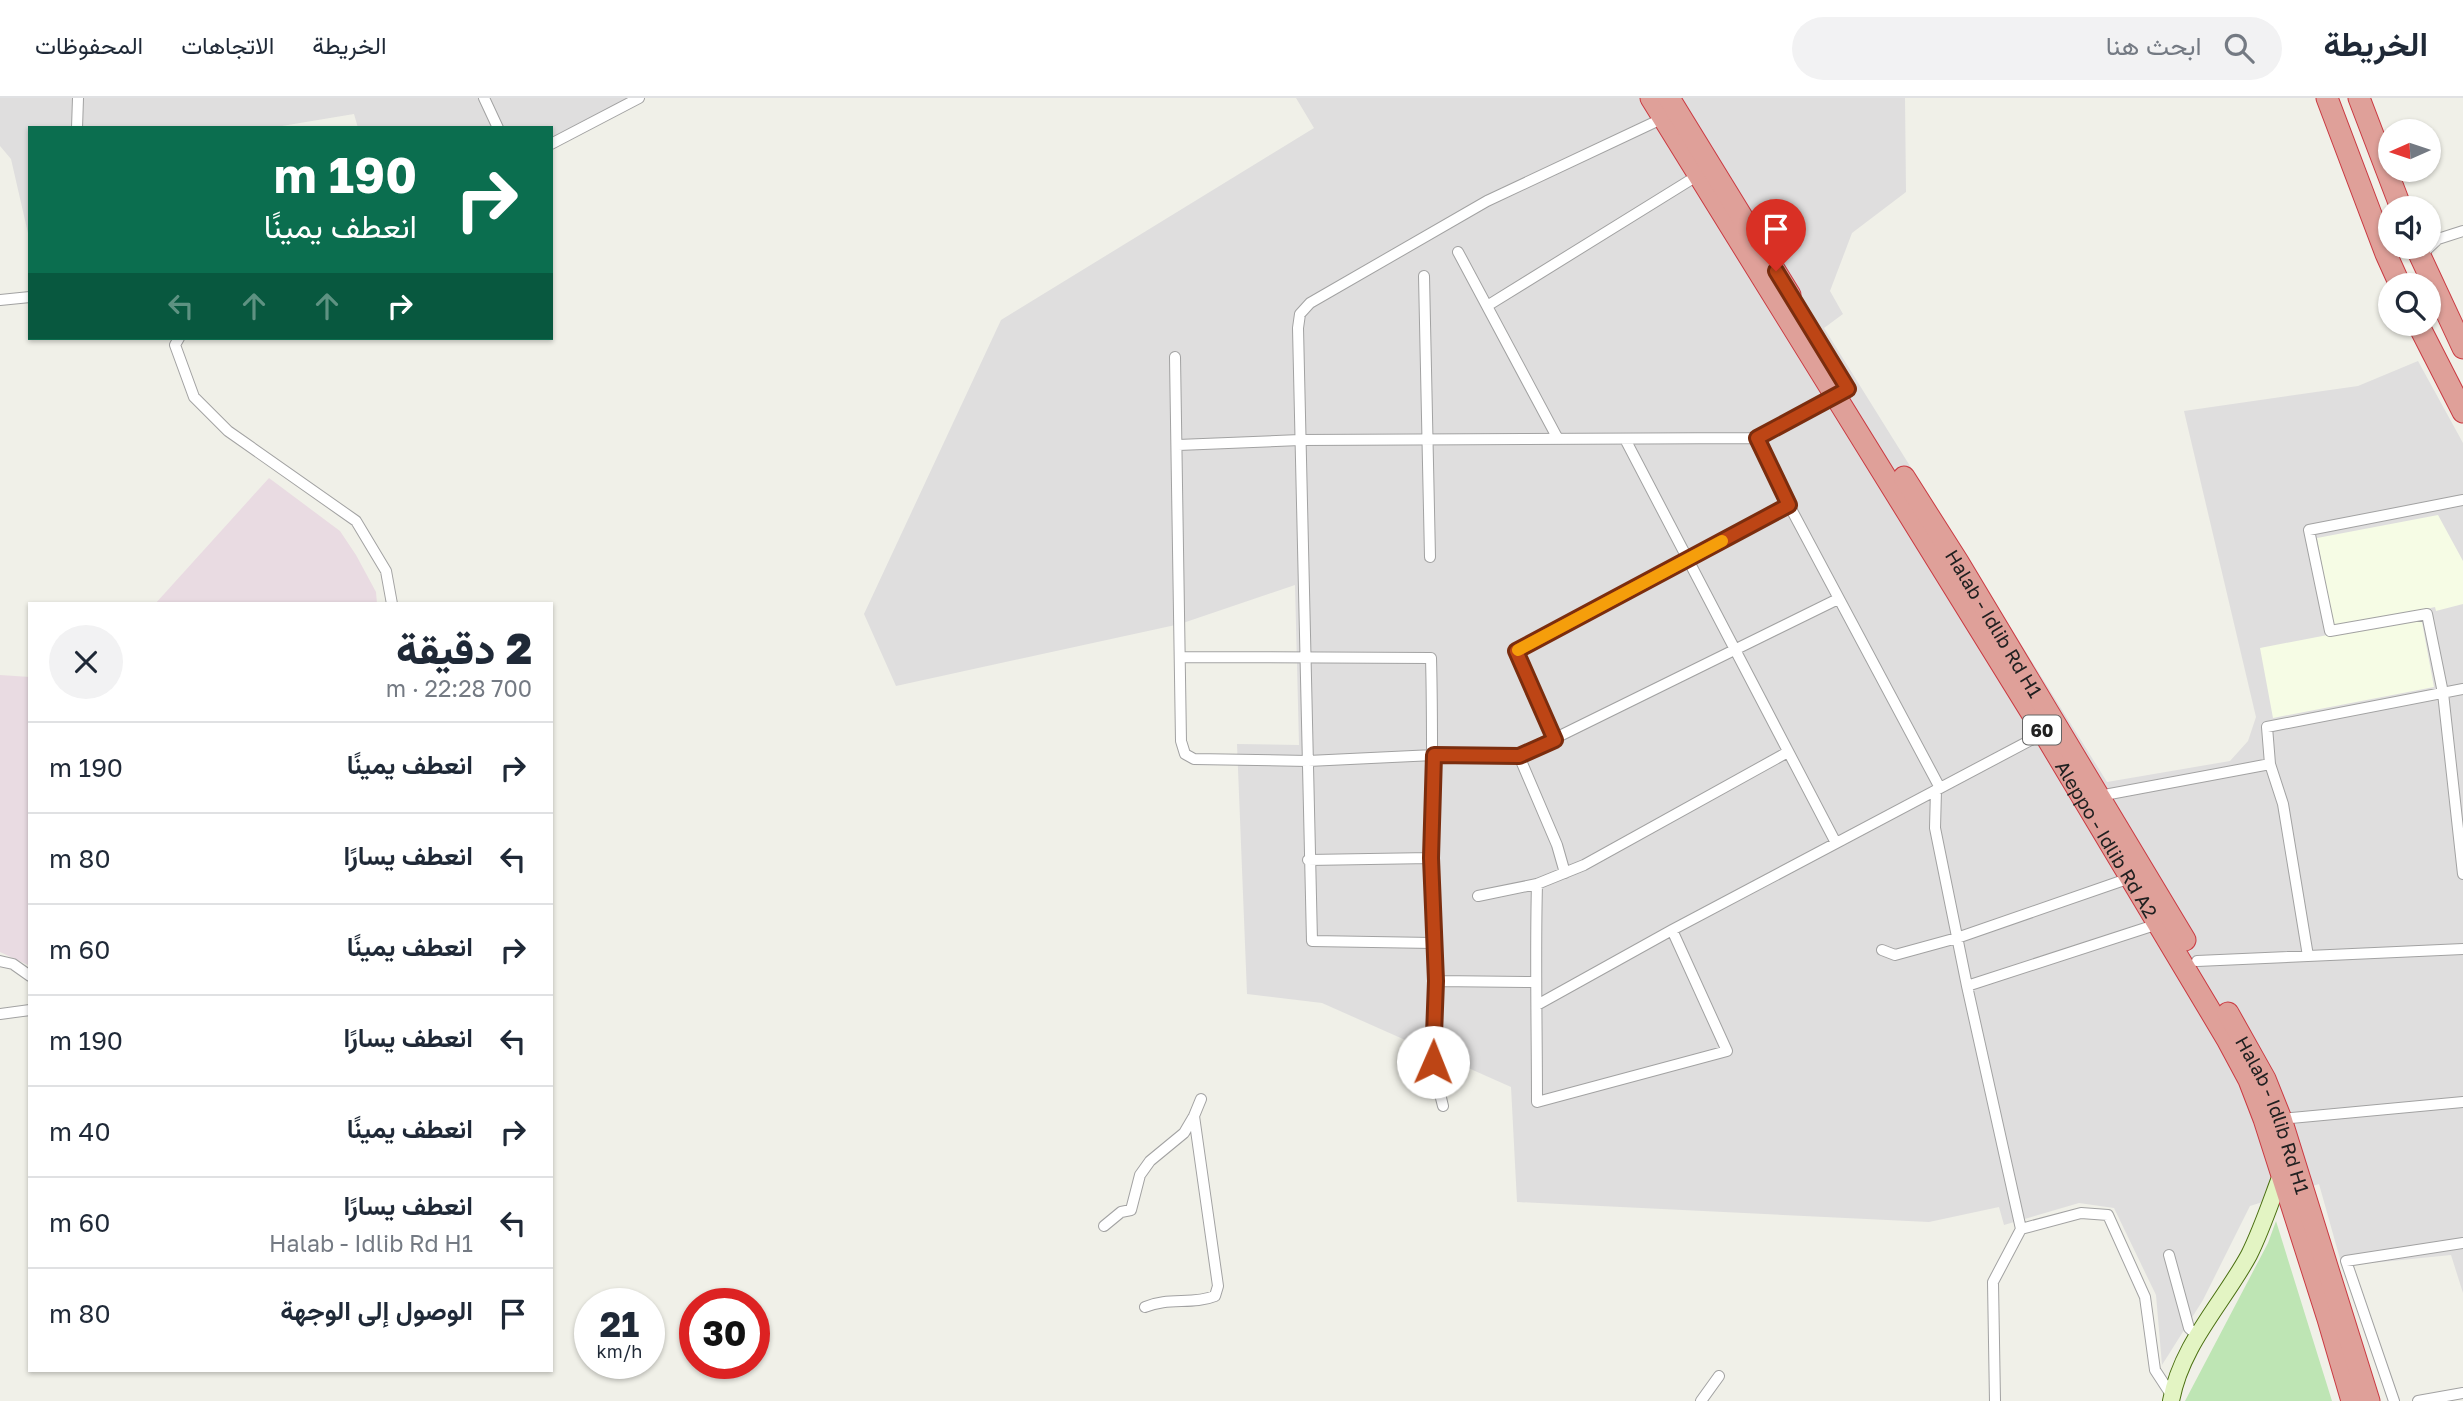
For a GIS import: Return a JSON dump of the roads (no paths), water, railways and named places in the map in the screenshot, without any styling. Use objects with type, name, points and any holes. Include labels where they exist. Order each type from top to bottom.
[{"type":"highway","name":"Aleppo - Idlib Rd A2","points":[[1651,98],[1842,393],[2227,1039],[2249,1080],[2264,1119],[2352,1401]]},
{"type":"highway","name":"Halab - Idlib Rd H1","points":[[1670,98],[1842,393],[1958,562],[2249,1046],[2281,1119],[2369,1401]]},
{"type":"highway","points":[[2327,98],[2344,148],[2395,273]]},
{"type":"highway","points":[[2359,98],[2396,196]]},
{"type":"highway","points":[[2422,259],[2463,348]]},
{"type":"highway","points":[[2424,336],[2463,412]]},
{"type":"street","points":[[77,126],[78,98]]},
{"type":"street","points":[[484,98],[497,126]]},
{"type":"street","points":[[553,143],[639,98]]},
{"type":"street","points":[[1433,943],[1312,941],[1308,860],[1298,328],[1300,314],[1310,303],[1487,201],[1655,122]]},
{"type":"street","points":[[1487,306],[1692,180]]},
{"type":"street","points":[[2441,238],[2463,232]]},
{"type":"street","points":[[1458,252],[1558,439]]},
{"type":"street","points":[[1424,276],[1430,557]]},
{"type":"street","points":[[0,300],[28,296]]},
{"type":"street","points":[[178,340],[176,345],[194,397],[228,431],[356,521],[386,571],[391,602]]},
{"type":"street","points":[[1175,357],[1181,741],[1185,754],[1194,759],[1308,761],[1434,755],[1519,756],[1838,599]]},
{"type":"street","points":[[1178,445],[1300,440],[1757,438],[1842,393]]},
{"type":"street","points":[[1757,438],[1789,505],[1938,789],[1935,828],[2021,1228],[1993,1282],[1995,1401]]},
{"type":"street","points":[[1625,439],[1836,843]]},
{"type":"street","points":[[2463,500],[2309,530],[2330,631],[2427,614],[2443,693],[2463,874]]},
{"type":"street","points":[[1555,740],[1516,651],[1789,505]]},
{"type":"street","points":[[1180,656],[1431,658],[1434,755],[1431,858],[1436,981],[1433,1062],[1443,1106]]},
{"type":"street","points":[[2308,956],[2283,804],[2270,764],[2267,727],[2463,689]]},
{"type":"street","points":[[1537,1005],[1672,930],[2044,733]]},
{"type":"street","points":[[1478,895],[1536,884],[1584,865],[1788,752]]},
{"type":"street","points":[[1519,756],[1557,845],[1565,873]]},
{"type":"street","points":[[2099,796],[2270,764]]},
{"type":"street","points":[[1308,860],[1431,858]]},
{"type":"street","points":[[1882,950],[1895,955],[1957,938],[2130,878]]},
{"type":"street","points":[[1536,884],[1537,1102],[1727,1051],[1672,930]]},
{"type":"street","points":[[1967,986],[2158,924]]},
{"type":"street","points":[[2197,961],[2463,949]]},
{"type":"street","points":[[0,961],[13,964],[28,975]]},
{"type":"street","points":[[1436,981],[1535,982]]},
{"type":"street","points":[[0,1014],[28,1010]]},
{"type":"street","points":[[1104,1226],[1121,1212],[1131,1210],[1140,1175],[1150,1161],[1184,1133],[1195,1116],[1201,1099]]},
{"type":"street","points":[[2281,1119],[2463,1102]]},
{"type":"street","points":[[1145,1307],[1159,1301],[1206,1300],[1215,1296],[1217,1286],[1195,1116]]},
{"type":"street","points":[[2172,1398],[2185,1361],[2198,1336],[2249,1255],[2281,1175]]},
{"type":"street","points":[[2021,1228],[2081,1213],[2108,1215],[2145,1297],[2155,1370],[2172,1398]]},
{"type":"street","points":[[2394,1401],[2346,1261],[2463,1243]]},
{"type":"street","points":[[2169,1255],[2189,1328],[2198,1336]]},
{"type":"street","points":[[1701,1401],[1719,1376]]},
{"type":"street","points":[[2418,1401],[2463,1393]]}]
